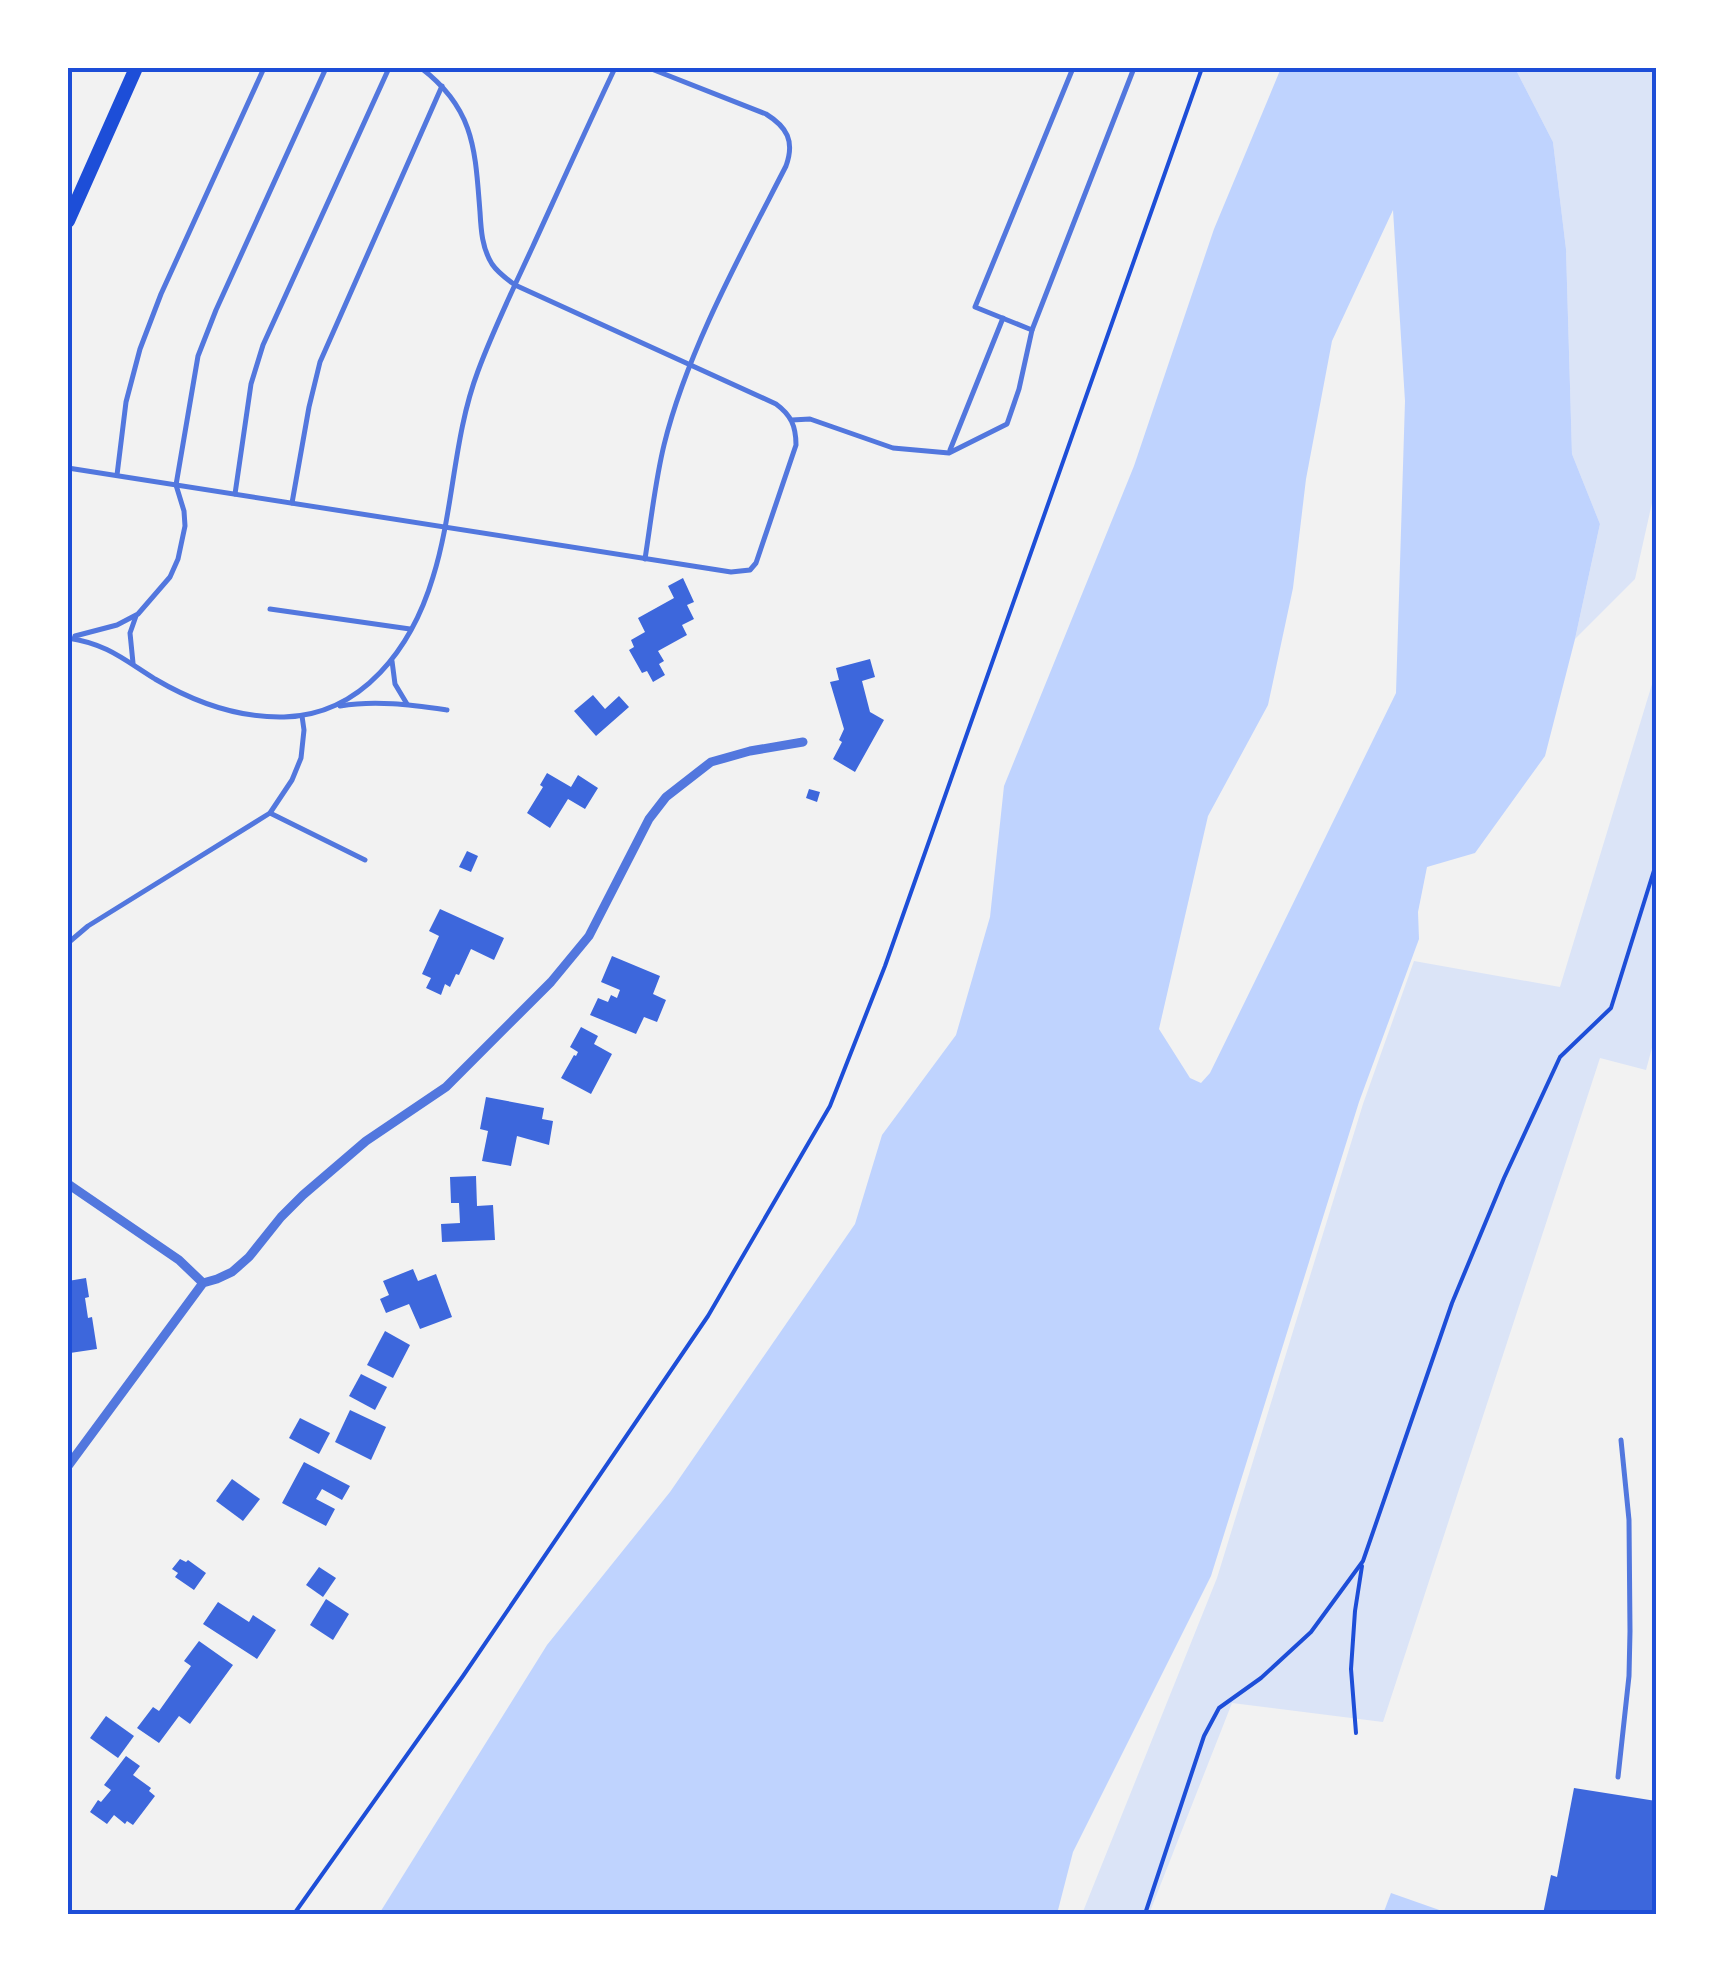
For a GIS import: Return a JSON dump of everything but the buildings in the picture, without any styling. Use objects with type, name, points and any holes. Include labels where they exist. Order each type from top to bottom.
[{"type":"main road","points":[[68,221],[136,68]]},
{"type":"street","points":[[68,1466],[204,1282],[232,1272],[303,1195],[366,1141],[446,1087],[551,982],[589,936],[649,819],[666,797],[711,762],[802,742]]},
{"type":"street","points":[[68,1184],[166,1250],[204,1282]]},
{"type":"lane","points":[[117,476],[126,402],[140,349],[264,68]]},
{"type":"lane","points":[[134,664],[130,633],[138,614],[170,577],[178,559],[185,526],[176,485],[193,376],[206,333],[326,68]]},
{"type":"lane","points":[[235,494],[251,384],[260,354],[389,68]]},
{"type":"lane","points":[[68,468],[731,572],[750,570],[760,555],[796,444],[792,420],[776,404],[515,285],[497,271],[482,237],[476,152],[454,101],[421,68]]},
{"type":"lane","points":[[332,707],[357,695],[392,660],[425,602],[445,527],[470,390],[615,68]]},
{"type":"lane","points":[[645,558],[664,446],[691,365],[786,166],[790,144],[788,133],[766,114],[650,68]]},
{"type":"lane","points":[[1032,330],[975,307],[1072,68]]},
{"type":"lane","points":[[792,420],[810,419],[893,448],[949,453],[1007,424],[1032,330],[1134,68]]},
{"type":"lane","points":[[292,503],[320,362],[442,86]]},
{"type":"lane","points":[[949,453],[1003,318]]},
{"type":"lane","points":[[270,609],[410,629]]},
{"type":"lane","points":[[138,614],[97,632],[68,638],[104,646],[180,692],[218,707],[260,716],[302,715],[373,703],[448,710]]},
{"type":"lane","points":[[392,660],[395,684],[407,704]]},
{"type":"lane","points":[[68,943],[88,926],[270,813],[301,758],[302,715]]},
{"type":"lane","points":[[270,813],[365,860]]},
{"type":"lane","points":[[1618,1777],[1630,1631],[1630,1520],[1621,1440]]},
{"type":"path","points":[[294,1914],[474,1660],[708,1316],[830,1106],[892,947],[1202,68]]},
{"type":"path","points":[[1356,1733],[1351,1669],[1362,1561],[1452,1304],[1504,1178],[1560,1058],[1611,1008],[1656,864]]},
{"type":"path","points":[[1144,1914],[1204,1736],[1218,1708],[1261,1678],[1312,1632],[1362,1561]]},
{"type":"shaded area","points":[[1515,68],[1656,68],[1656,501],[1652,503],[1635,579],[1575,639],[1600,524],[1572,454],[1566,249],[1553,142]]},
{"type":"shaded area","points":[[1656,671],[1656,1033],[1646,1070],[1600,1058],[1383,1722],[1232,1703],[1149,1914],[1082,1914],[1217,1578],[1363,1104],[1414,961],[1560,987]]},
{"type":"water","points":[[1281,68],[1515,68],[1553,142],[1566,249],[1572,454],[1600,524],[1545,756],[1475,853],[1427,867],[1418,912],[1419,939],[1359,1102],[1211,1576],[1073,1852],[1057,1914],[379,1914],[547,1645],[670,1492],[855,1224],[882,1135],[956,1035],[990,917],[1004,786],[1134,466],[1214,229]],"holes":[[[1393,210],[1405,401],[1396,693],[1210,1073],[1201,1083],[1190,1078],[1159,1029],[1208,816],[1268,705],[1293,588],[1306,479],[1332,341]]]},
{"type":"water","points":[[1391,1893],[1445,1912],[1383,1914]]}]
